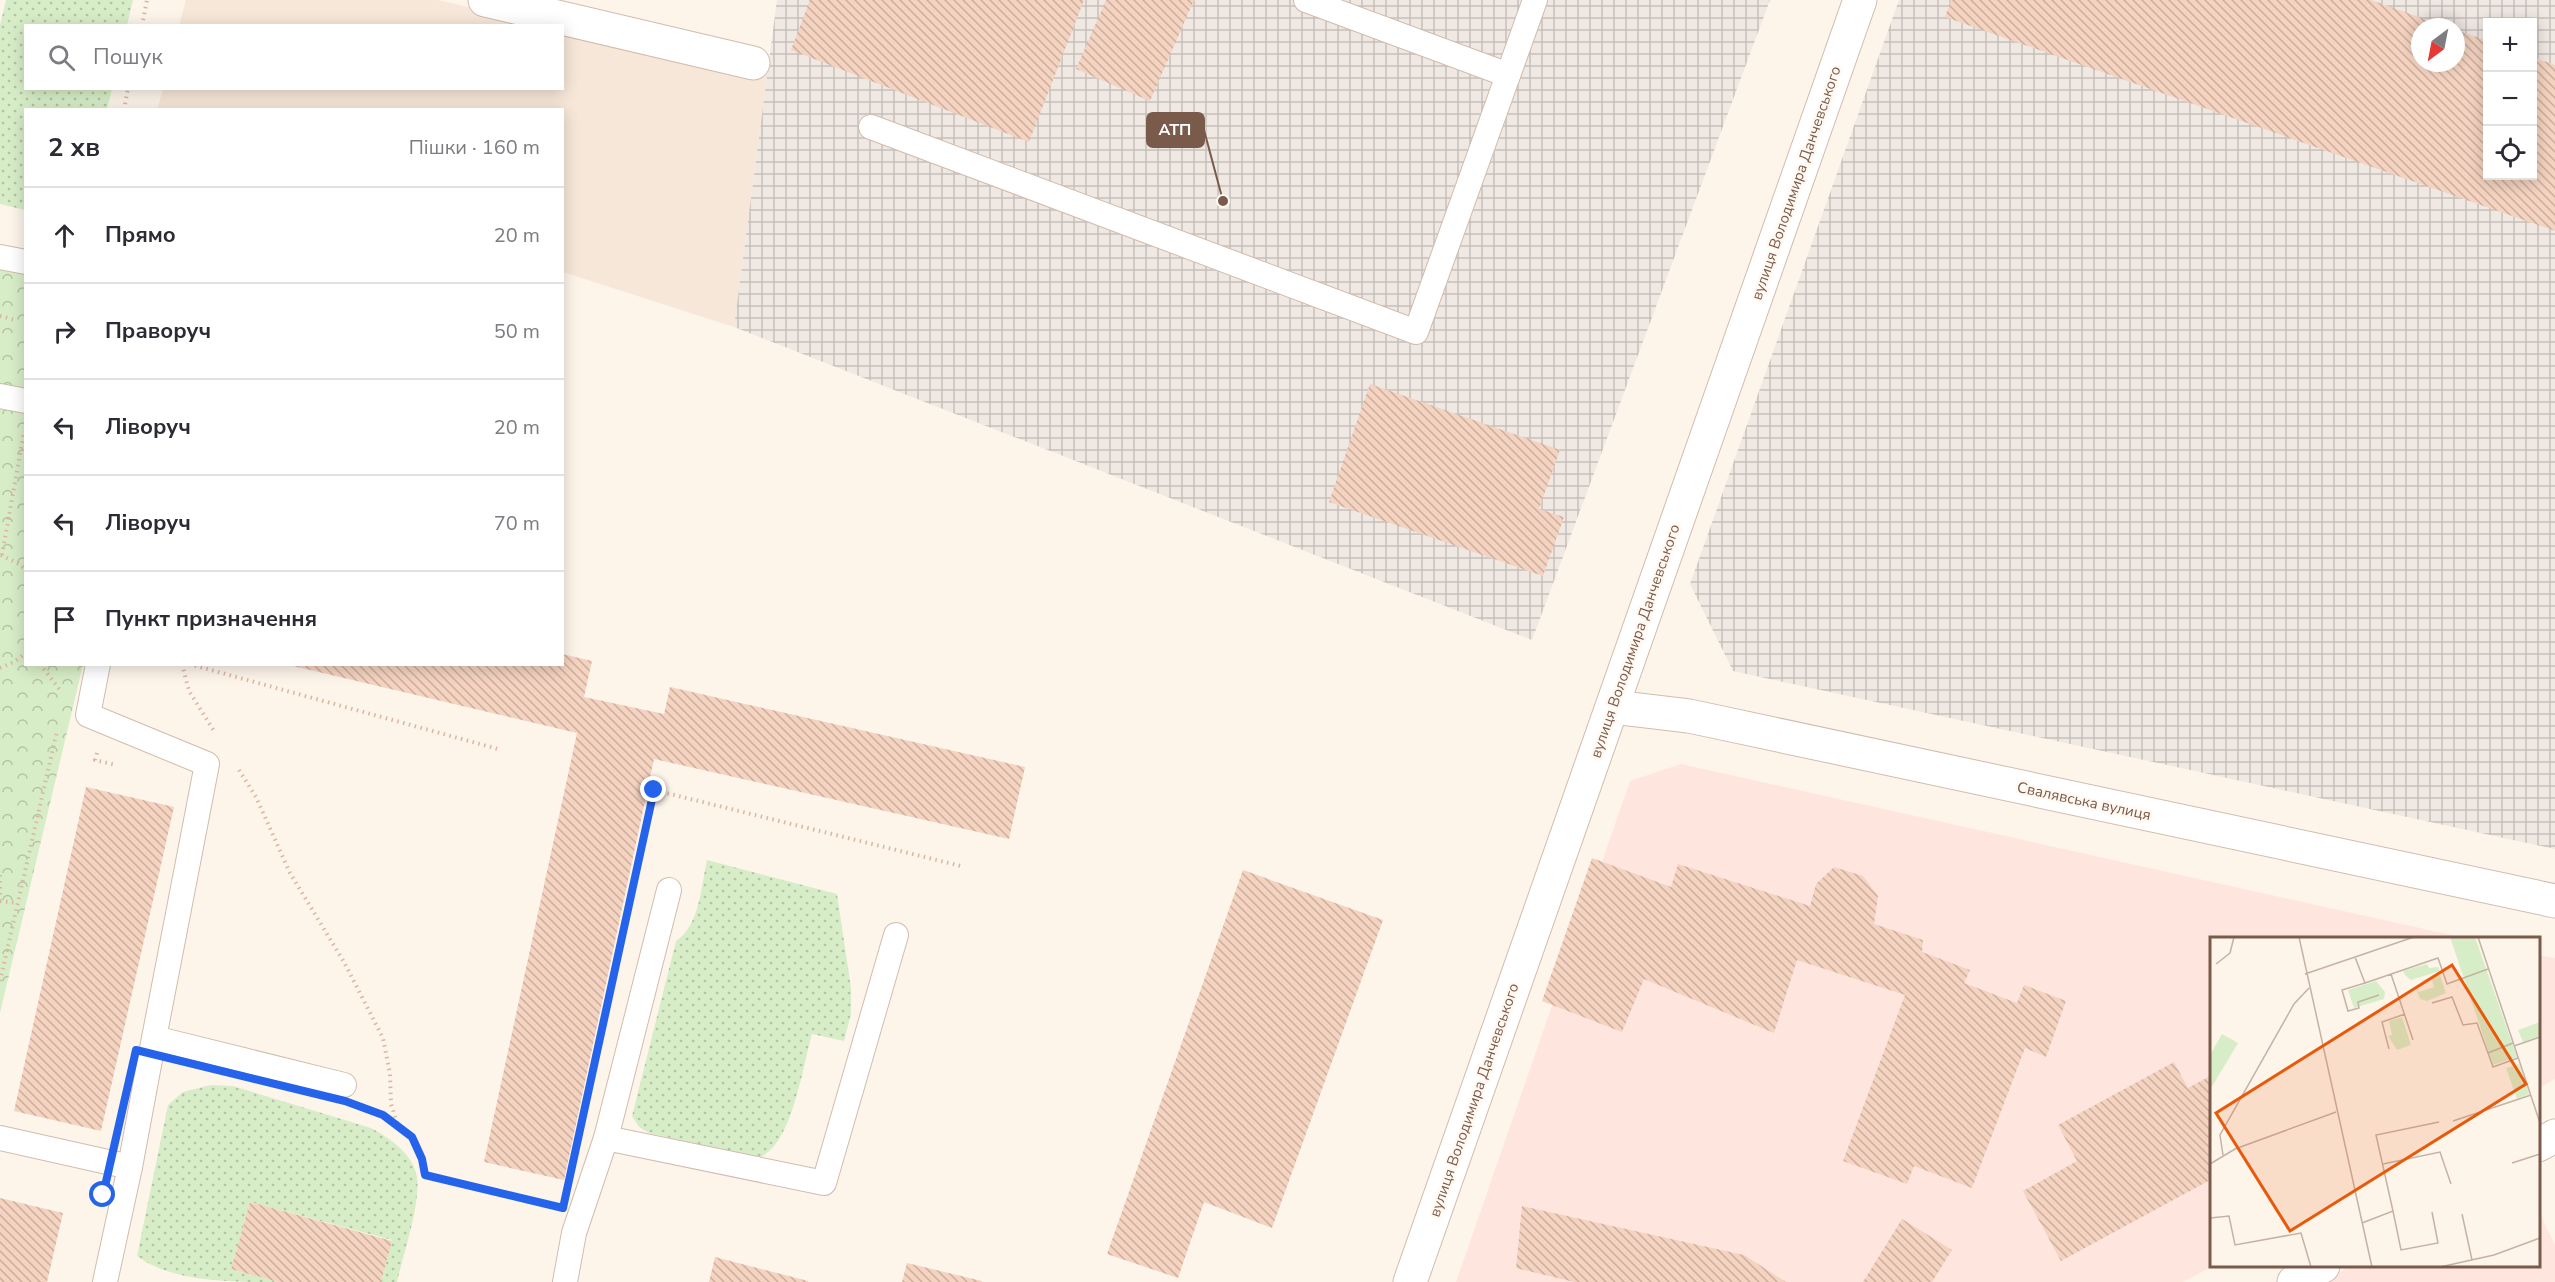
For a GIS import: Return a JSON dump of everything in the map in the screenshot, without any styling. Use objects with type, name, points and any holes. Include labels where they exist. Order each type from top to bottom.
[{"type":"street","points":[[485,0],[753,63]]},
{"type":"street","name":"вулиця Володимира Данчевського","points":[[1410,1282],[1860,0]]},
{"type":"street","name":"Свалявська вулиця","points":[[1613,707],[1701,718],[2555,902]]},
{"type":"street","points":[[2540,1144],[2555,1136]]},
{"type":"street","points":[[2294,1282],[2321,1267]]},
{"type":"lane","points":[[1306,0],[1508,75]]},
{"type":"lane","points":[[871,127],[1416,332],[1535,0]]},
{"type":"lane","points":[[0,257],[24,262]]},
{"type":"lane","points":[[0,396],[24,401]]},
{"type":"lane","points":[[98,666],[88,715],[207,764],[130,1167],[105,1282]]},
{"type":"lane","points":[[565,1282],[574,1233],[606,1138],[669,890]]},
{"type":"lane","points":[[606,1138],[824,1183],[896,935]]},
{"type":"lane","points":[[154,1038],[345,1084]]},
{"type":"lane","points":[[0,1138],[130,1167]]},
{"type":"path","points":[[142,24],[147,0]]},
{"type":"path","points":[[124,108],[128,90]]},
{"type":"path","points":[[0,316],[15,320]]},
{"type":"path","points":[[24,434],[1,555],[24,569]]},
{"type":"path","points":[[0,668],[24,654]]},
{"type":"path","points":[[42,666],[65,696],[68,686]]},
{"type":"path","points":[[183,666],[189,691],[218,736]]},
{"type":"path","points":[[196,666],[498,749]]},
{"type":"path","points":[[0,981],[60,719]]},
{"type":"path","points":[[102,721],[95,760],[118,766]]},
{"type":"path","points":[[237,766],[256,797],[290,873],[344,963],[383,1038],[390,1074],[391,1104],[398,1127]]},
{"type":"path","points":[[634,883],[654,790],[961,866]]},
{"type":"path","points":[[0,875],[0,899],[18,903]]},
{"type":"path","points":[[364,1108],[383,1115],[412,1137],[422,1159],[425,1175],[552,1206]]},
{"type":"shaded area","points":[[186,0],[437,0],[545,24],[180,24]]},
{"type":"shaded area","points":[[777,0],[1770,0],[1532,640],[734,327]]},
{"type":"shaded area","points":[[1899,0],[2555,0],[2555,849],[1733,671],[1690,584]]},
{"type":"shaded area","points":[[564,29],[767,75],[734,327],[564,272],[564,108],[158,108],[163,90],[564,90]]},
{"type":"shaded area","points":[[1681,764],[2460,937],[2210,937],[2211,1267],[2183,1282],[1456,1282],[1630,781]]},
{"type":"shaded area","points":[[2540,955],[2555,958],[2555,1079],[2540,1087]]},
{"type":"shaded area","points":[[2540,1214],[2555,1245],[2555,1282],[2321,1282],[2349,1267],[2540,1267]]},
{"type":"green space","points":[[6,0],[133,0],[127,24],[24,24],[24,90],[112,90],[107,108],[24,108],[24,210],[0,204],[0,25]]},
{"type":"green space","points":[[0,266],[24,272],[24,666],[83,666],[0,1013]]},
{"type":"green space","points":[[707,860],[837,894],[851,988],[851,1014],[844,1041],[812,1034],[790,1117],[774,1146],[760,1157],[751,1157],[649,1133],[639,1127],[632,1116],[676,941],[684,934],[695,915]]},
{"type":"green space","points":[[211,1085],[233,1086],[371,1128],[393,1142],[406,1154],[415,1169],[418,1188],[397,1282],[381,1282],[392,1240],[250,1202],[231,1269],[278,1282],[222,1281],[184,1276],[151,1265],[137,1256],[168,1105],[183,1092]]},
{"type":"building","points":[[810,0],[1084,0],[1029,142],[791,50]]},
{"type":"building","points":[[1106,0],[1194,0],[1150,101],[1076,69]]},
{"type":"building","points":[[1951,0],[2371,0],[2422,18],[2411,18],[2411,72],[2465,72],[2465,33],[2483,39],[2483,180],[2537,180],[2537,59],[2555,65],[2555,231],[1945,17]]},
{"type":"building","points":[[1370,384],[1560,450],[1539,509],[1564,517],[1543,576],[1329,502]]},
{"type":"building","points":[[564,654],[592,661],[584,697],[664,714],[670,687],[1025,767],[1009,839],[654,759],[564,1180],[484,1162],[577,733],[293,666],[564,666]]},
{"type":"building","points":[[86,787],[174,807],[101,1131],[14,1111]]},
{"type":"building","points":[[1592,858],[1671,887],[1678,864],[1810,906],[1816,884],[1834,867],[1863,876],[1878,896],[1874,924],[1923,940],[1922,952],[1970,970],[1964,983],[2017,1003],[2024,985],[2066,1001],[2046,1057],[2025,1048],[1972,1188],[1914,1166],[1907,1184],[1843,1161],[1905,995],[1797,960],[1774,1033],[1644,979],[1622,1032],[1542,1001]]},
{"type":"building","points":[[1243,870],[1383,920],[1272,1228],[1204,1202],[1178,1278],[1107,1254]]},
{"type":"building","points":[[2174,1062],[2188,1088],[2210,1076],[2210,1180],[2061,1261],[2023,1191],[2077,1161],[2058,1125]]},
{"type":"building","points":[[0,1198],[63,1213],[47,1282],[0,1282]]},
{"type":"building","points":[[250,1202],[392,1241],[381,1282],[278,1282],[231,1269]]},
{"type":"building","points":[[1522,1206],[1744,1255],[1786,1282],[1574,1282],[1516,1268]]},
{"type":"building","points":[[1902,1219],[1952,1250],[1932,1282],[1863,1282]]},
{"type":"building","points":[[715,1257],[808,1281],[808,1282],[709,1282]]},
{"type":"building","points":[[907,1263],[982,1281],[982,1282],[902,1282]]},
{"type":"place","name":"АТП","points":[[1223,201]]},
{"type":"route","points":[[103,1195],[136,1050],[345,1101],[383,1115],[412,1137],[422,1159],[425,1175],[563,1208],[654,790]]}]
